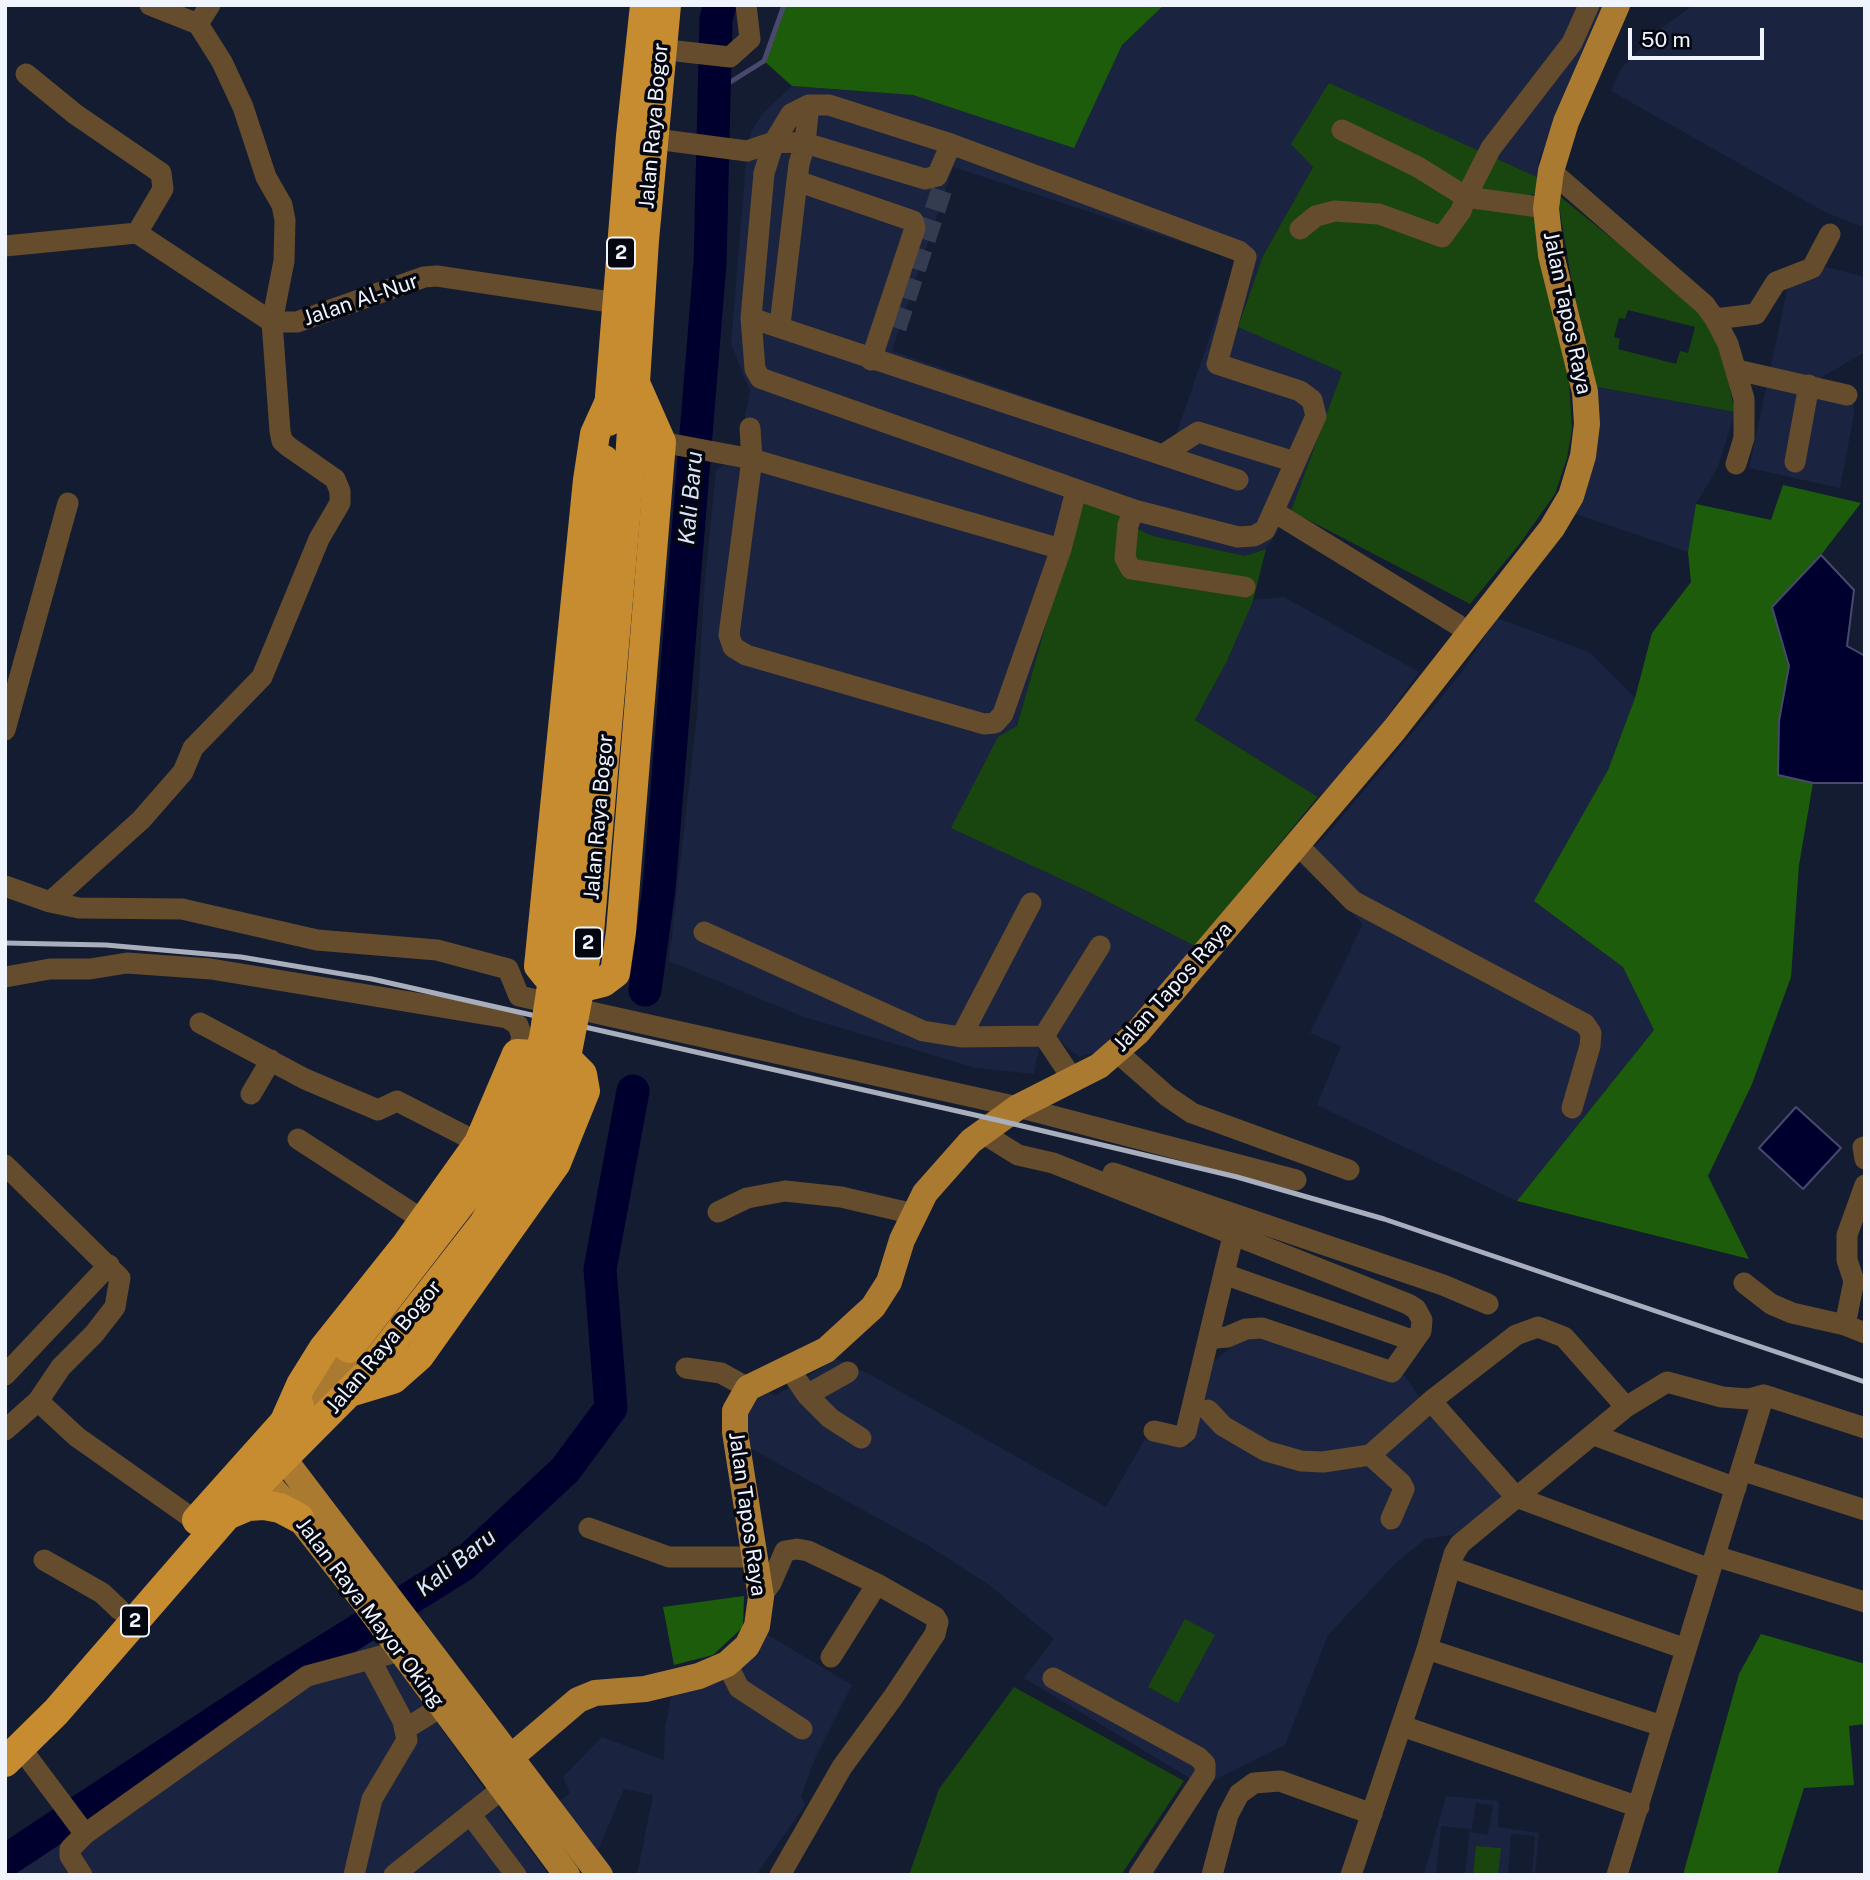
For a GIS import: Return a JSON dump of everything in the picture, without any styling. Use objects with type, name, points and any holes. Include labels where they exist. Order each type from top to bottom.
[{"type":"highway","name":"Jalan Raya Bogor","points":[[645,5],[664,50]]},
{"type":"highway","name":"Jalan Raya Bogor","points":[[10,1748],[56,1712],[227,1516],[374,1365],[483,1225],[531,1150],[561,1083],[588,944],[617,461],[610,401],[624,320],[642,137],[664,50],[666,5]]},
{"type":"highway","name":"Jalan Raya Bogor","points":[[10,1748],[120,1610],[348,1349],[471,1190],[504,1140],[532,1079],[544,1038],[559,940],[617,461],[635,383],[624,320]]},
{"type":"highway","points":[[610,401],[595,434],[588,480],[539,966],[547,976],[565,983],[587,986],[603,982],[614,973],[621,932],[668,443],[635,383]]},
{"type":"highway","points":[[285,1421],[301,1385],[324,1348],[479,1143],[517,1054],[551,1056],[572,1064],[582,1074],[585,1091],[555,1163],[419,1356],[393,1379],[350,1392]]},
{"type":"highway","points":[[227,1516],[248,1506],[264,1505],[280,1508],[299,1518]]},
{"type":"main road","name":"Jalan Tapos Raya","points":[[510,1758],[578,1700],[594,1693],[673,1684],[727,1664],[753,1636],[761,1597],[735,1432],[735,1411],[748,1388],[790,1370],[826,1350],[873,1307],[889,1282],[914,1213],[925,1193],[957,1154],[992,1137],[1018,1107],[1074,1081],[1117,1052],[1394,730],[1552,528],[1571,496],[1586,435],[1585,392],[1551,256],[1546,208],[1551,171],[1566,122],[1616,5]]},
{"type":"main road","points":[[274,1468],[269,1461],[320,1402],[343,1365],[348,1349]]},
{"type":"main road","name":"Jalan Raya Mayor Oking","points":[[274,1468],[299,1518],[373,1593]]},
{"type":"main road","name":"Jalan Raya Mayor Oking","points":[[274,1468],[373,1593],[441,1707],[567,1875]]},
{"type":"main road","name":"Jalan Raya Mayor Oking","points":[[403,1641],[510,1758],[600,1875]]},
{"type":"street","points":[[50,902],[141,820],[183,772],[193,748],[262,677],[319,539],[340,503],[340,491],[335,479],[282,440],[272,322],[284,261],[285,220],[282,205],[266,177],[243,107],[222,62],[198,24],[150,5]]},
{"type":"street","points":[[198,24],[210,5]]},
{"type":"street","points":[[664,50],[730,57],[750,38],[746,5]]},
{"type":"street","points":[[1300,229],[1317,216],[1335,211],[1379,214],[1442,237],[1461,211],[1491,148],[1572,43],[1588,5]]},
{"type":"street","points":[[26,74],[75,114],[161,173],[163,189],[138,233]]},
{"type":"street","points":[[780,325],[809,105]]},
{"type":"street","points":[[809,105],[829,105],[954,145],[1239,251],[1246,257],[1217,364],[1300,391],[1312,400],[1316,416],[1295,461],[1276,513],[1265,530],[1254,536],[1238,537],[1134,510],[773,384],[760,377],[755,369],[751,318],[764,173],[774,142],[791,114],[809,105]]},
{"type":"street","points":[[1342,130],[1418,167],[1466,197],[1546,208]]},
{"type":"street","points":[[642,137],[743,150],[774,142],[805,143],[925,179],[937,176],[954,145]]},
{"type":"street","points":[[942,188],[954,145]]},
{"type":"street","points":[[1551,171],[1705,305],[1715,319],[1737,370],[1745,420],[1736,464]]},
{"type":"street","points":[[797,181],[913,221],[915,228],[877,361]]},
{"type":"street","points":[[5,246],[138,233],[272,322]]},
{"type":"street","points":[[1715,319],[1756,314],[1776,282],[1812,268],[1830,234]]},
{"type":"street","name":"Jalan Al-Nur","points":[[272,322],[297,322],[424,277],[437,276],[624,320]]},
{"type":"street","points":[[751,318],[780,325],[877,361],[1238,480]]},
{"type":"street","points":[[877,361],[896,328]]},
{"type":"street","points":[[1737,370],[1847,395]]},
{"type":"street","points":[[1795,462],[1809,385]]},
{"type":"street","points":[[750,428],[742,458],[729,635],[733,648],[759,659],[984,724],[995,723],[1003,714],[1061,550],[1076,491]]},
{"type":"street","points":[[1164,454],[1198,432],[1295,461]]},
{"type":"street","points":[[668,443],[742,458],[1061,550]]},
{"type":"street","points":[[5,730],[68,503]]},
{"type":"street","points":[[1134,510],[1128,525],[1125,558],[1131,569],[1245,587]]},
{"type":"street","points":[[1276,513],[1458,625]]},
{"type":"street","points":[[1297,844],[1353,901],[1585,1024],[1591,1032],[1590,1046],[1572,1108]]},
{"type":"street","points":[[5,886],[50,902],[79,908],[182,909],[317,940],[437,950],[508,970],[519,996],[1018,1107],[1296,1180]]},
{"type":"street","points":[[961,1037],[1031,904]]},
{"type":"street","points":[[704,932],[923,1031],[961,1037],[1044,1036]]},
{"type":"street","points":[[1044,1036],[1100,946]]},
{"type":"street","points":[[5,976],[50,969],[89,970],[127,962],[211,970],[507,1018],[518,1025],[522,1037],[517,1054]]},
{"type":"street","points":[[534,1000],[539,966]]},
{"type":"street","points":[[200,1023],[304,1079],[378,1110],[397,1101],[479,1143]]},
{"type":"street","points":[[1044,1036],[1074,1081]]},
{"type":"street","points":[[1117,1052],[1167,1096],[1192,1113],[1349,1170]]},
{"type":"street","points":[[251,1094],[271,1060]]},
{"type":"street","points":[[992,1137],[1018,1156],[1053,1163],[1408,1304],[1416,1309],[1422,1320],[1421,1331],[1398,1368],[1385,1372],[1262,1328],[1246,1329],[1227,1337],[1216,1338],[1210,1332]]},
{"type":"street","points":[[992,1137],[1107,1171],[1443,1285],[1488,1304]]},
{"type":"street","points":[[298,1139],[423,1220]]},
{"type":"street","points":[[5,1165],[120,1278],[115,1307],[94,1334],[61,1367],[38,1401],[5,1430]]},
{"type":"street","points":[[1744,1283],[1771,1304],[1792,1313],[1855,1329],[1854,1281],[1847,1261],[1847,1235],[1865,1185]]},
{"type":"street","points":[[718,1212],[747,1198],[785,1191],[841,1197],[914,1213]]},
{"type":"street","points":[[1154,1431],[1180,1437],[1186,1432],[1233,1236]]},
{"type":"street","points":[[5,1375],[109,1265]]},
{"type":"street","points":[[1224,1274],[1414,1341]]},
{"type":"street","points":[[1208,1410],[1223,1426],[1283,1458],[1323,1462],[1370,1455],[1431,1401],[1516,1335],[1538,1328],[1564,1337],[1626,1407]]},
{"type":"street","points":[[35,1345],[61,1367]]},
{"type":"street","points":[[686,1368],[721,1373],[748,1388]]},
{"type":"street","points":[[790,1370],[807,1395],[830,1418],[861,1438]]},
{"type":"street","points":[[807,1395],[848,1372]]},
{"type":"street","points":[[1351,1875],[1427,1649],[1450,1567],[1460,1544],[1626,1407],[1667,1382],[1722,1397],[1749,1399],[1764,1395],[1865,1428]]},
{"type":"street","points":[[1617,1875],[1764,1395]]},
{"type":"street","points":[[38,1401],[77,1437],[196,1521]]},
{"type":"street","points":[[1431,1401],[1516,1497],[1713,1562],[1865,1602]]},
{"type":"street","points":[[1594,1435],[1738,1479],[1865,1510]]},
{"type":"street","points":[[1370,1455],[1404,1489],[1391,1519]]},
{"type":"street","points":[[589,1528],[669,1557],[755,1557]]},
{"type":"street","points":[[761,1597],[771,1583],[785,1552],[797,1549],[808,1551],[877,1584],[935,1617],[938,1627],[894,1696],[842,1767],[780,1875]]},
{"type":"street","points":[[44,1560],[102,1593],[120,1610]]},
{"type":"street","points":[[1450,1567],[1686,1649]]},
{"type":"street","points":[[831,1657],[877,1584]]},
{"type":"street","points":[[82,1875],[70,1856],[70,1849],[80,1828],[307,1676],[324,1669],[371,1661],[403,1641]]},
{"type":"street","points":[[1427,1649],[1662,1726]]},
{"type":"street","points":[[354,1875],[372,1799],[407,1740],[405,1729],[371,1661]]},
{"type":"street","points":[[727,1664],[739,1688],[802,1729]]},
{"type":"street","points":[[1053,1678],[1198,1757],[1205,1764],[1205,1774],[1139,1875]]},
{"type":"street","points":[[405,1729],[441,1707]]},
{"type":"street","points":[[1402,1726],[1639,1807]]},
{"type":"street","points":[[10,1748],[56,1795],[80,1828]]},
{"type":"street","points":[[1212,1875],[1228,1815],[1239,1794],[1254,1783],[1280,1781],[1372,1814]]},
{"type":"street","points":[[394,1875],[502,1789]]},
{"type":"street","points":[[470,1814],[516,1875]]},
{"type":"shaded area","points":[[1164,5],[1604,5],[1538,162],[1539,178],[1329,84],[1313,167],[1263,256],[1238,326],[1342,372],[1291,511],[1266,549],[1245,556],[1153,536],[1128,525],[1049,612],[1017,726],[1087,891],[1195,946],[1104,1050],[1079,1057],[1059,1040],[1039,1049],[1034,1074],[976,1068],[804,1017],[669,961],[697,715],[704,592],[716,470],[737,457],[750,391],[731,344],[747,151],[751,132],[762,114],[792,86],[913,95],[1073,147],[1122,45]],"holes":[[[953,167],[1236,260],[1172,447],[892,351]]]},
{"type":"shaded area","points":[[1693,5],[1865,5],[1865,228],[1825,212],[1611,91],[1621,69],[1652,35]]},
{"type":"shaded area","points":[[1826,267],[1865,277],[1865,352],[1817,380],[1853,393],[1854,414],[1840,488],[1749,468],[1789,281]]},
{"type":"shaded area","points":[[1597,387],[1735,412],[1718,467],[1696,504],[1688,552],[1570,512],[1595,415]]},
{"type":"shaded area","points":[[1821,555],[1854,590],[1847,646],[1865,656],[1865,783],[1813,783],[1778,775],[1779,721],[1789,666],[1772,607]]},
{"type":"shaded area","points":[[1284,597],[1419,672],[1357,759],[1318,797],[1195,720],[1227,661],[1253,600]]},
{"type":"shaded area","points":[[1497,618],[1589,652],[1635,698],[1608,770],[1535,901],[1623,967],[1654,1030],[1517,1201],[1317,1105],[1341,1046],[1310,1033],[1363,924],[1297,861],[1323,839],[1390,760],[1462,672]]},
{"type":"shaded area","points":[[1796,1107],[1841,1148],[1803,1189],[1759,1148]]},
{"type":"shaded area","points":[[1249,1331],[1378,1373],[1404,1375],[1423,1402],[1503,1491],[1487,1513],[1459,1534],[1425,1539],[1394,1565],[1328,1635],[1285,1745],[1211,1782],[1182,1821],[1154,1875],[1130,1875],[1191,1779],[1024,1678],[1054,1639],[988,1584],[927,1545],[746,1446],[745,1420],[757,1396],[769,1392],[775,1396],[836,1359],[871,1375],[1106,1507],[1145,1439],[1190,1446],[1209,1366]]},
{"type":"shaded area","points":[[370,1627],[474,1775],[549,1875],[5,1875],[5,1867],[55,1832]]},
{"type":"shaded area","points":[[766,1634],[852,1685],[813,1763],[801,1796],[805,1805],[756,1875],[637,1875],[653,1795],[624,1789],[598,1850],[558,1802],[570,1793],[563,1777],[602,1737],[664,1760],[665,1726],[672,1693],[741,1667],[758,1655]]},
{"type":"shaded area","points":[[1446,1796],[1499,1801],[1498,1827],[1539,1833],[1535,1875],[1532,1875],[1535,1836],[1511,1834],[1508,1875],[1498,1875],[1500,1848],[1476,1846],[1473,1875],[1465,1875],[1470,1829],[1441,1826],[1436,1875],[1424,1875]],"holes":[[[1476,1803],[1493,1805],[1488,1835],[1471,1832]]]},
{"type":"green space","points":[[784,5],[1164,5],[1122,45],[1074,148],[913,95],[792,86],[764,61]]},
{"type":"green space","points":[[1329,83],[1539,178],[1536,194],[1521,196],[1534,215],[1538,255],[1569,380],[1572,430],[1567,458],[1555,494],[1518,546],[1470,604],[1291,511],[1342,372],[1238,327],[1263,256],[1313,167],[1291,144]]},
{"type":"green space","points":[[1557,194],[1699,309],[1720,345],[1735,412],[1597,387],[1573,289]],"holes":[[[1628,310],[1695,327],[1688,353],[1680,351],[1676,364],[1618,349],[1620,339],[1614,337],[1619,318],[1625,319]]]},
{"type":"green space","points":[[1783,485],[1861,503],[1821,555],[1772,607],[1789,666],[1779,721],[1778,775],[1813,783],[1799,865],[1791,977],[1752,1084],[1708,1176],[1749,1259],[1517,1201],[1654,1030],[1623,967],[1534,901],[1608,770],[1635,698],[1652,633],[1691,582],[1688,552],[1696,504],[1771,520]]},
{"type":"green space","points":[[1081,501],[1126,512],[1128,525],[1153,536],[1245,556],[1266,549],[1253,601],[1227,661],[1195,720],[1318,797],[1195,946],[1087,891],[951,828],[998,737],[1017,726]]},
{"type":"green space","points":[[744,1596],[743,1627],[713,1655],[674,1665],[663,1607]]},
{"type":"green space","points":[[1185,1619],[1215,1635],[1178,1703],[1148,1687]]},
{"type":"green space","points":[[1761,1634],[1865,1664],[1865,1724],[1849,1726],[1854,1785],[1804,1788],[1777,1875],[1683,1875],[1739,1674]]},
{"type":"green space","points":[[1014,1687],[1184,1781],[1121,1875],[909,1875],[939,1789]]},
{"type":"green space","points":[[1476,1846],[1501,1848],[1498,1875],[1473,1875]]},
{"type":"waterway","name":"Kali Baru","points":[[645,990],[659,888],[710,263],[716,19],[720,5]]},
{"type":"waterway","points":[[716,91],[764,61],[784,5]]},
{"type":"waterway","name":"Kali Baru","points":[[5,1861],[282,1678],[463,1565],[565,1470],[611,1408],[600,1269],[633,1091]]},
{"type":"tunnel","points":[[896,328],[942,189]]},
{"type":"railway","points":[[5,943],[106,945],[241,957],[372,979],[997,1120],[1237,1177],[1384,1219],[1865,1382]]}]
